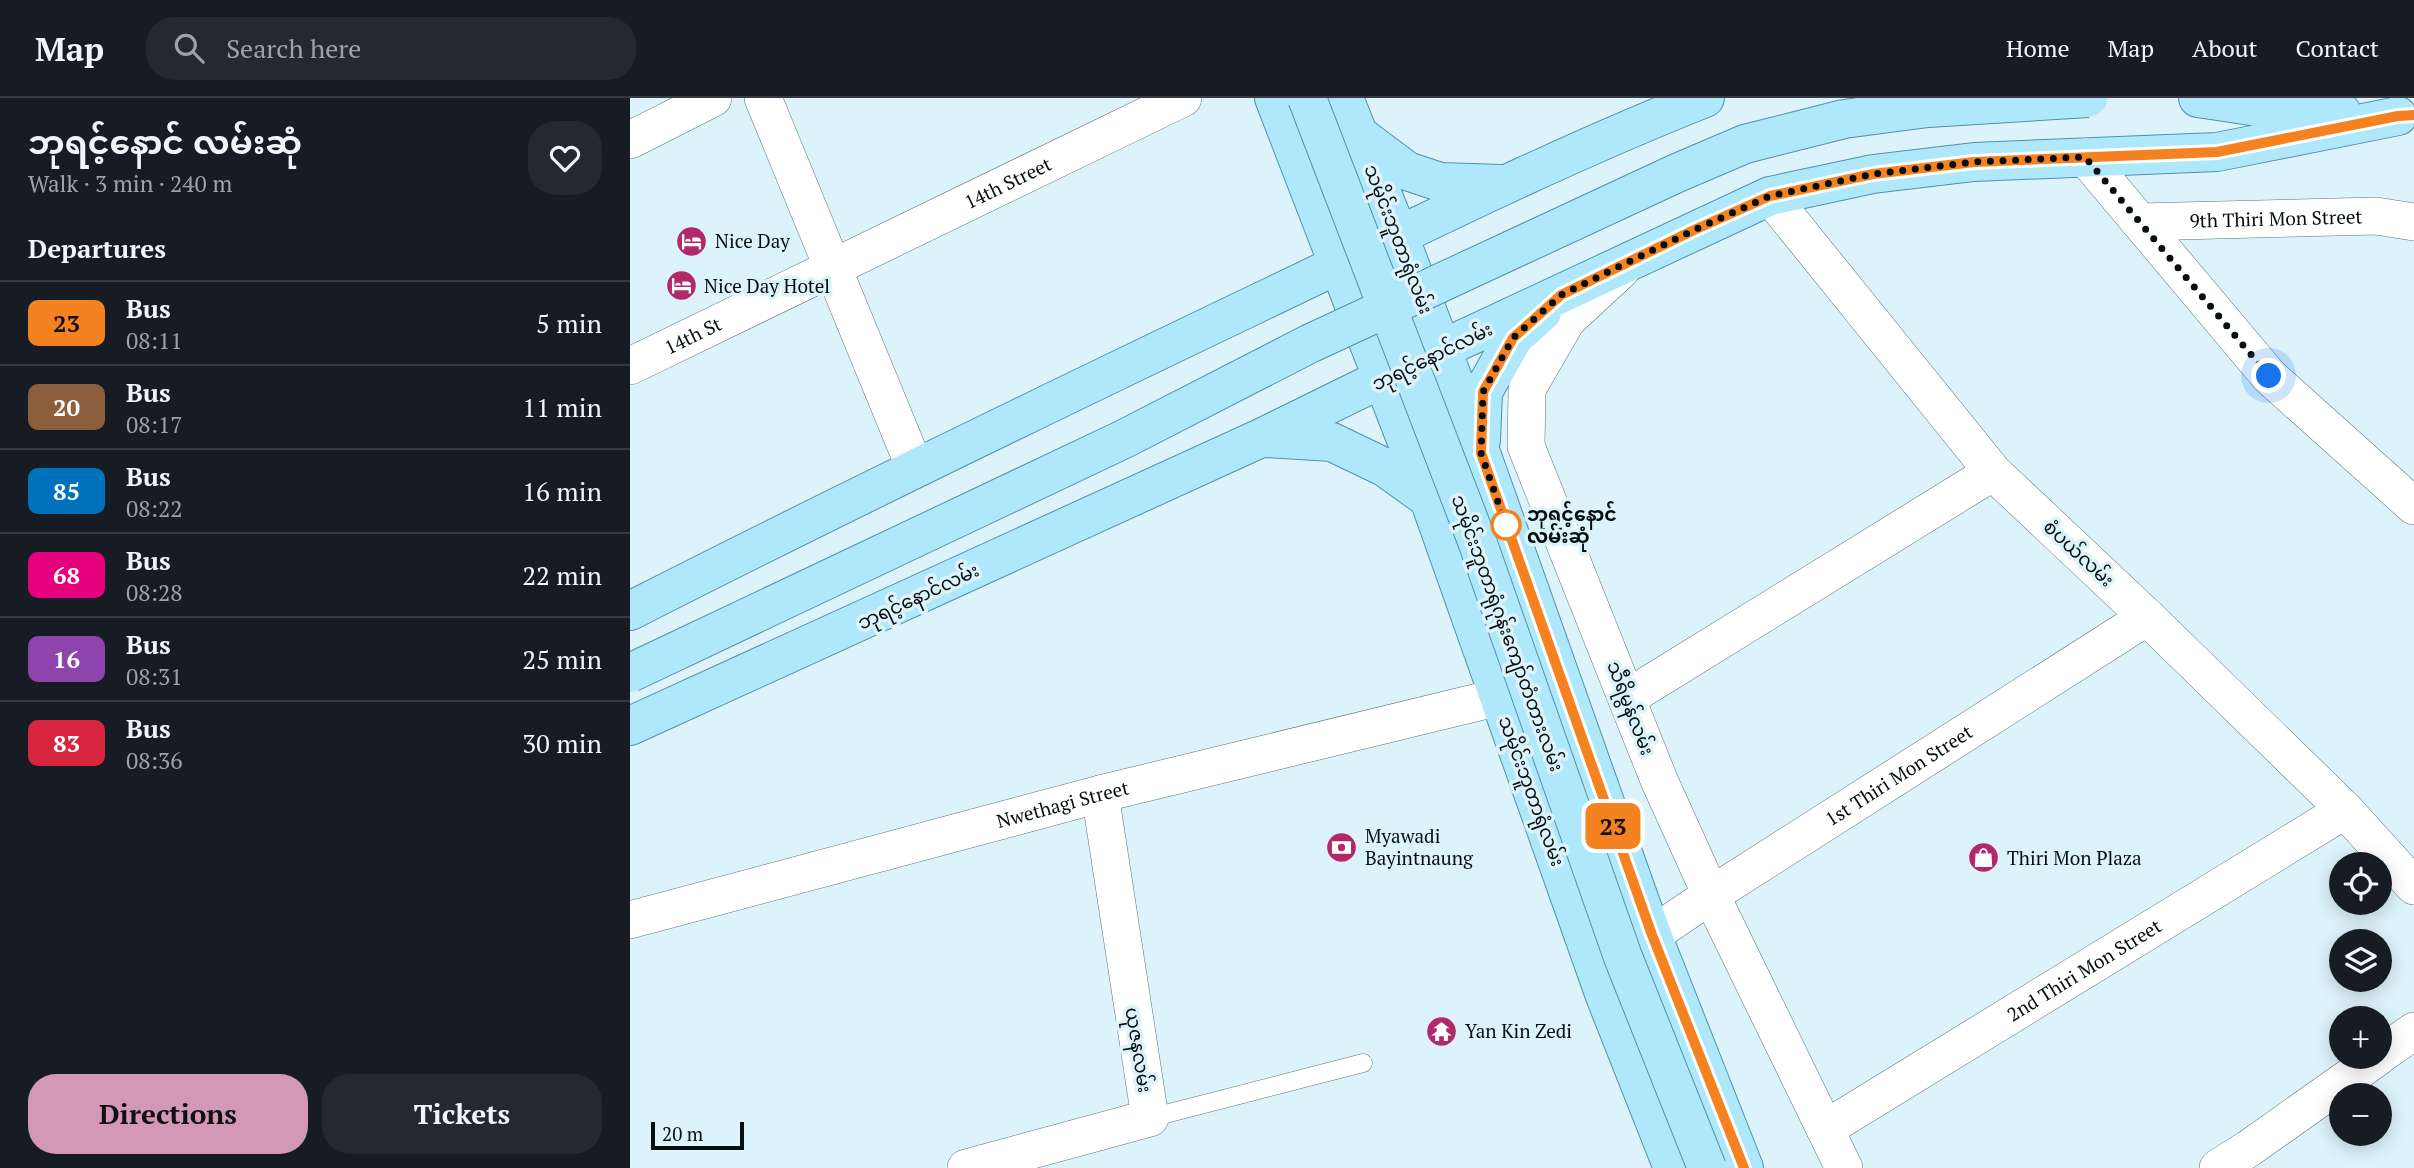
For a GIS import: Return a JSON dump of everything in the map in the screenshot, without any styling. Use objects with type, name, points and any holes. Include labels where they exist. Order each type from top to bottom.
[{"type":"main road","name":"သမိုင်းဘူတာရုံလမ်း","points":[[1274,98],[1429,499],[1605,996],[1673,1168]]},
{"type":"main road","name":"သမိုင်းဘူတာရုံဂုန်းကျော်တံတားလမ်း","points":[[1307,98],[1477,541],[1623,957],[1707,1168]]},
{"type":"main road","name":"သမိုင်းဘူတာရုံလမ်း","points":[[1344,98],[1481,453],[1652,935],[1744,1168]]},
{"type":"main road","points":[[630,611],[915,468],[1339,264],[1643,122],[1705,98]]},
{"type":"main road","points":[[630,673],[1124,439],[1309,344],[1745,144],[1844,118],[1928,108],[2088,98]]},
{"type":"main road","name":"ဘုရင့်နောင်လမ်း","points":[[2198,98],[2271,109],[2406,116]]},
{"type":"main road","name":"ဘုရင့်နောင်လမ်း","points":[[630,726],[1261,438],[1442,349],[1770,196],[1873,174],[1974,162],[2217,152],[2406,116]]},
{"type":"main road","points":[[1358,134],[1407,171],[1440,182],[1508,184]]},
{"type":"main road","points":[[1481,453],[1483,392],[1513,338],[1561,295]]},
{"type":"main road","points":[[1261,438],[1332,442],[1386,468],[1429,499]]},
{"type":"street","points":[[630,140],[713,98]]},
{"type":"street","points":[[763,98],[915,468]]},
{"type":"street","name":"14th Street","points":[[832,267],[1182,98]]},
{"type":"street","points":[[2085,157],[2269,376],[2414,506]]},
{"type":"street","name":"စံပယ်လမ်း","points":[[1770,196],[1993,472],[2345,810],[2414,886]]},
{"type":"street","name":"9th Thiri Mon Street","points":[[2140,222],[2376,216],[2414,222]]},
{"type":"street","name":"သီရိမွန်လမ်း","points":[[1632,261],[1567,320],[1527,388],[1526,446],[1659,780],[1711,895],[1844,1168]]},
{"type":"street","name":"14th St","points":[[630,366],[832,267]]},
{"type":"street","points":[[1627,698],[1993,472]]},
{"type":"street","name":"1st Thiri Mon Street","points":[[1652,935],[2147,618]]},
{"type":"street","name":"Nwethagi Street","points":[[630,920],[1100,794],[1499,698]]},
{"type":"street","name":"ယုဇနလမ်း","points":[[966,1168],[1150,1118],[1100,794]]},
{"type":"street","name":"2nd Thiri Mon Street","points":[[1825,1129],[2345,810]]},
{"type":"street","points":[[2392,1047],[2414,1031]]},
{"type":"street","points":[[2218,1168],[2254,1159],[2363,1069]]},
{"type":"lane","points":[[1150,1118],[1363,1063]]},
{"type":"bus line","name":"23","points":[[1744,1168],[1652,935],[1481,453],[1483,392],[1513,338],[1561,295],[1770,196],[1873,174],[1974,162],[2217,152],[2414,115]]},
{"type":"place","name":"Nice Day","points":[[692,241]]},
{"type":"place","name":"Nice Day Hotel","points":[[681,286]]},
{"type":"place","name":"ဘုရင့်နောင် လမ်းဆုံ","points":[[1506,525]]},
{"type":"place","name":"Myawadi Bayintnaung","points":[[1342,847]]},
{"type":"place","name":"Thiri Mon Plaza","points":[[1984,858]]},
{"type":"place","name":"Yan Kin Zedi","points":[[1442,1031]]},
{"type":"route","points":[[1506,525],[1481,453],[1483,392],[1513,338],[1561,295],[1694,230],[1770,196],[1873,174],[1974,162],[2085,157],[2269,376]]}]
